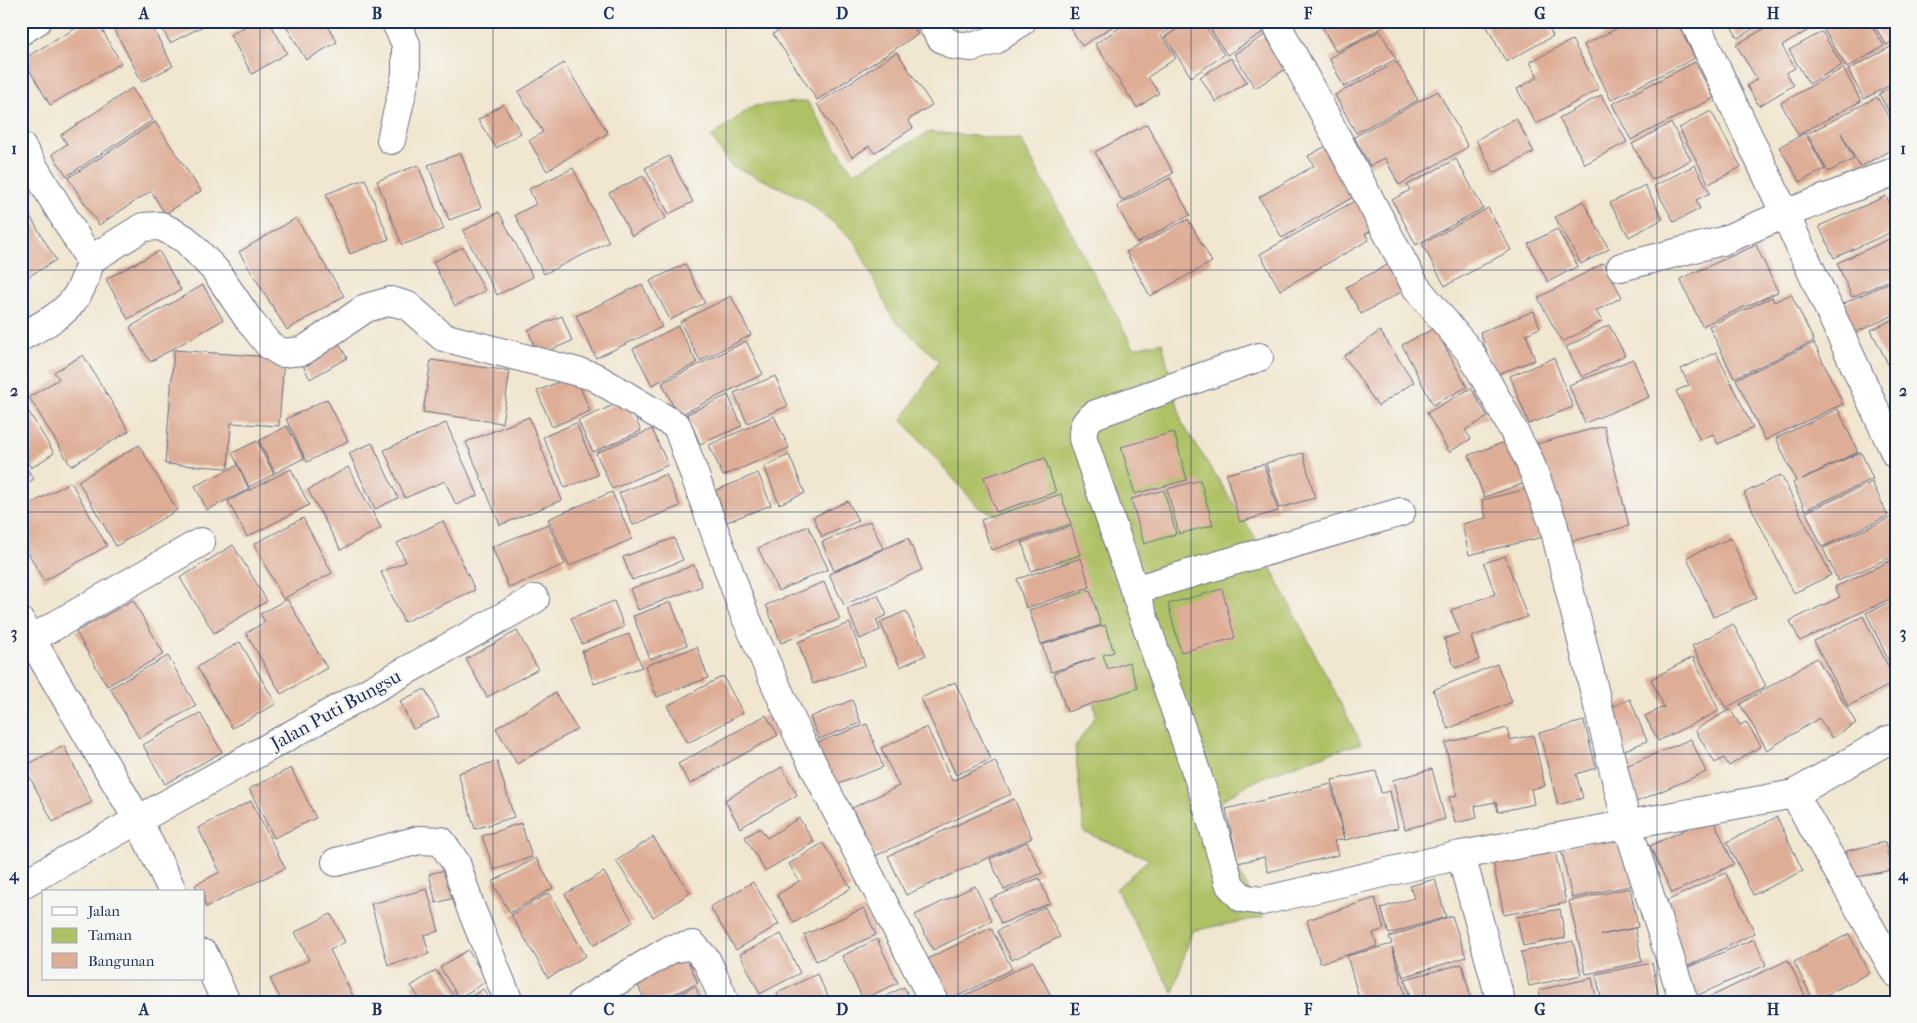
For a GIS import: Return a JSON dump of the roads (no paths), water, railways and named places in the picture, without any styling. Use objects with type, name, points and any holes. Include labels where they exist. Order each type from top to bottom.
[{"type":"street","points":[[21,31],[37,21]]},
{"type":"street","points":[[391,140],[406,75],[406,44],[395,21]]},
{"type":"street","points":[[930,21],[941,38],[953,45],[972,47],[995,40],[1022,21]]},
{"type":"street","points":[[1275,21],[1416,287],[1470,352],[1529,460],[1553,523],[1627,824],[1684,1002]]},
{"type":"street","points":[[1694,21],[1896,455]]},
{"type":"street","points":[[21,146],[90,260],[87,274],[78,294],[63,313],[21,337]]},
{"type":"street","points":[[1621,266],[1722,241],[1785,214],[1896,171]]},
{"type":"street","points":[[90,260],[143,227],[162,226],[186,238],[209,263],[269,345],[282,353],[303,351],[366,308],[391,300],[408,306],[443,337],[593,376],[677,426],[744,613],[795,728],[934,1002]]},
{"type":"street","points":[[1259,358],[1096,414],[1086,421],[1082,429],[1083,439],[1204,795],[1230,885],[1242,898],[1262,901],[1461,855],[1794,794],[1888,740],[1896,738]]},
{"type":"street","points":[[1134,590],[1400,512]]},
{"type":"street","points":[[172,890],[138,820],[25,635],[201,542]]},
{"type":"street","name":"Jalan Puti Bungsu","points":[[21,885],[535,599]]},
{"type":"street","points":[[1794,794],[1862,916],[1893,964]]},
{"type":"street","points":[[336,862],[420,840],[441,841],[456,864],[470,906],[509,1002]]},
{"type":"street","points":[[1461,855],[1501,1002]]},
{"type":"street","points":[[582,1002],[671,949],[693,945],[707,961],[725,1002]]},
{"type":"street","points":[[205,956],[226,1002]]}]
